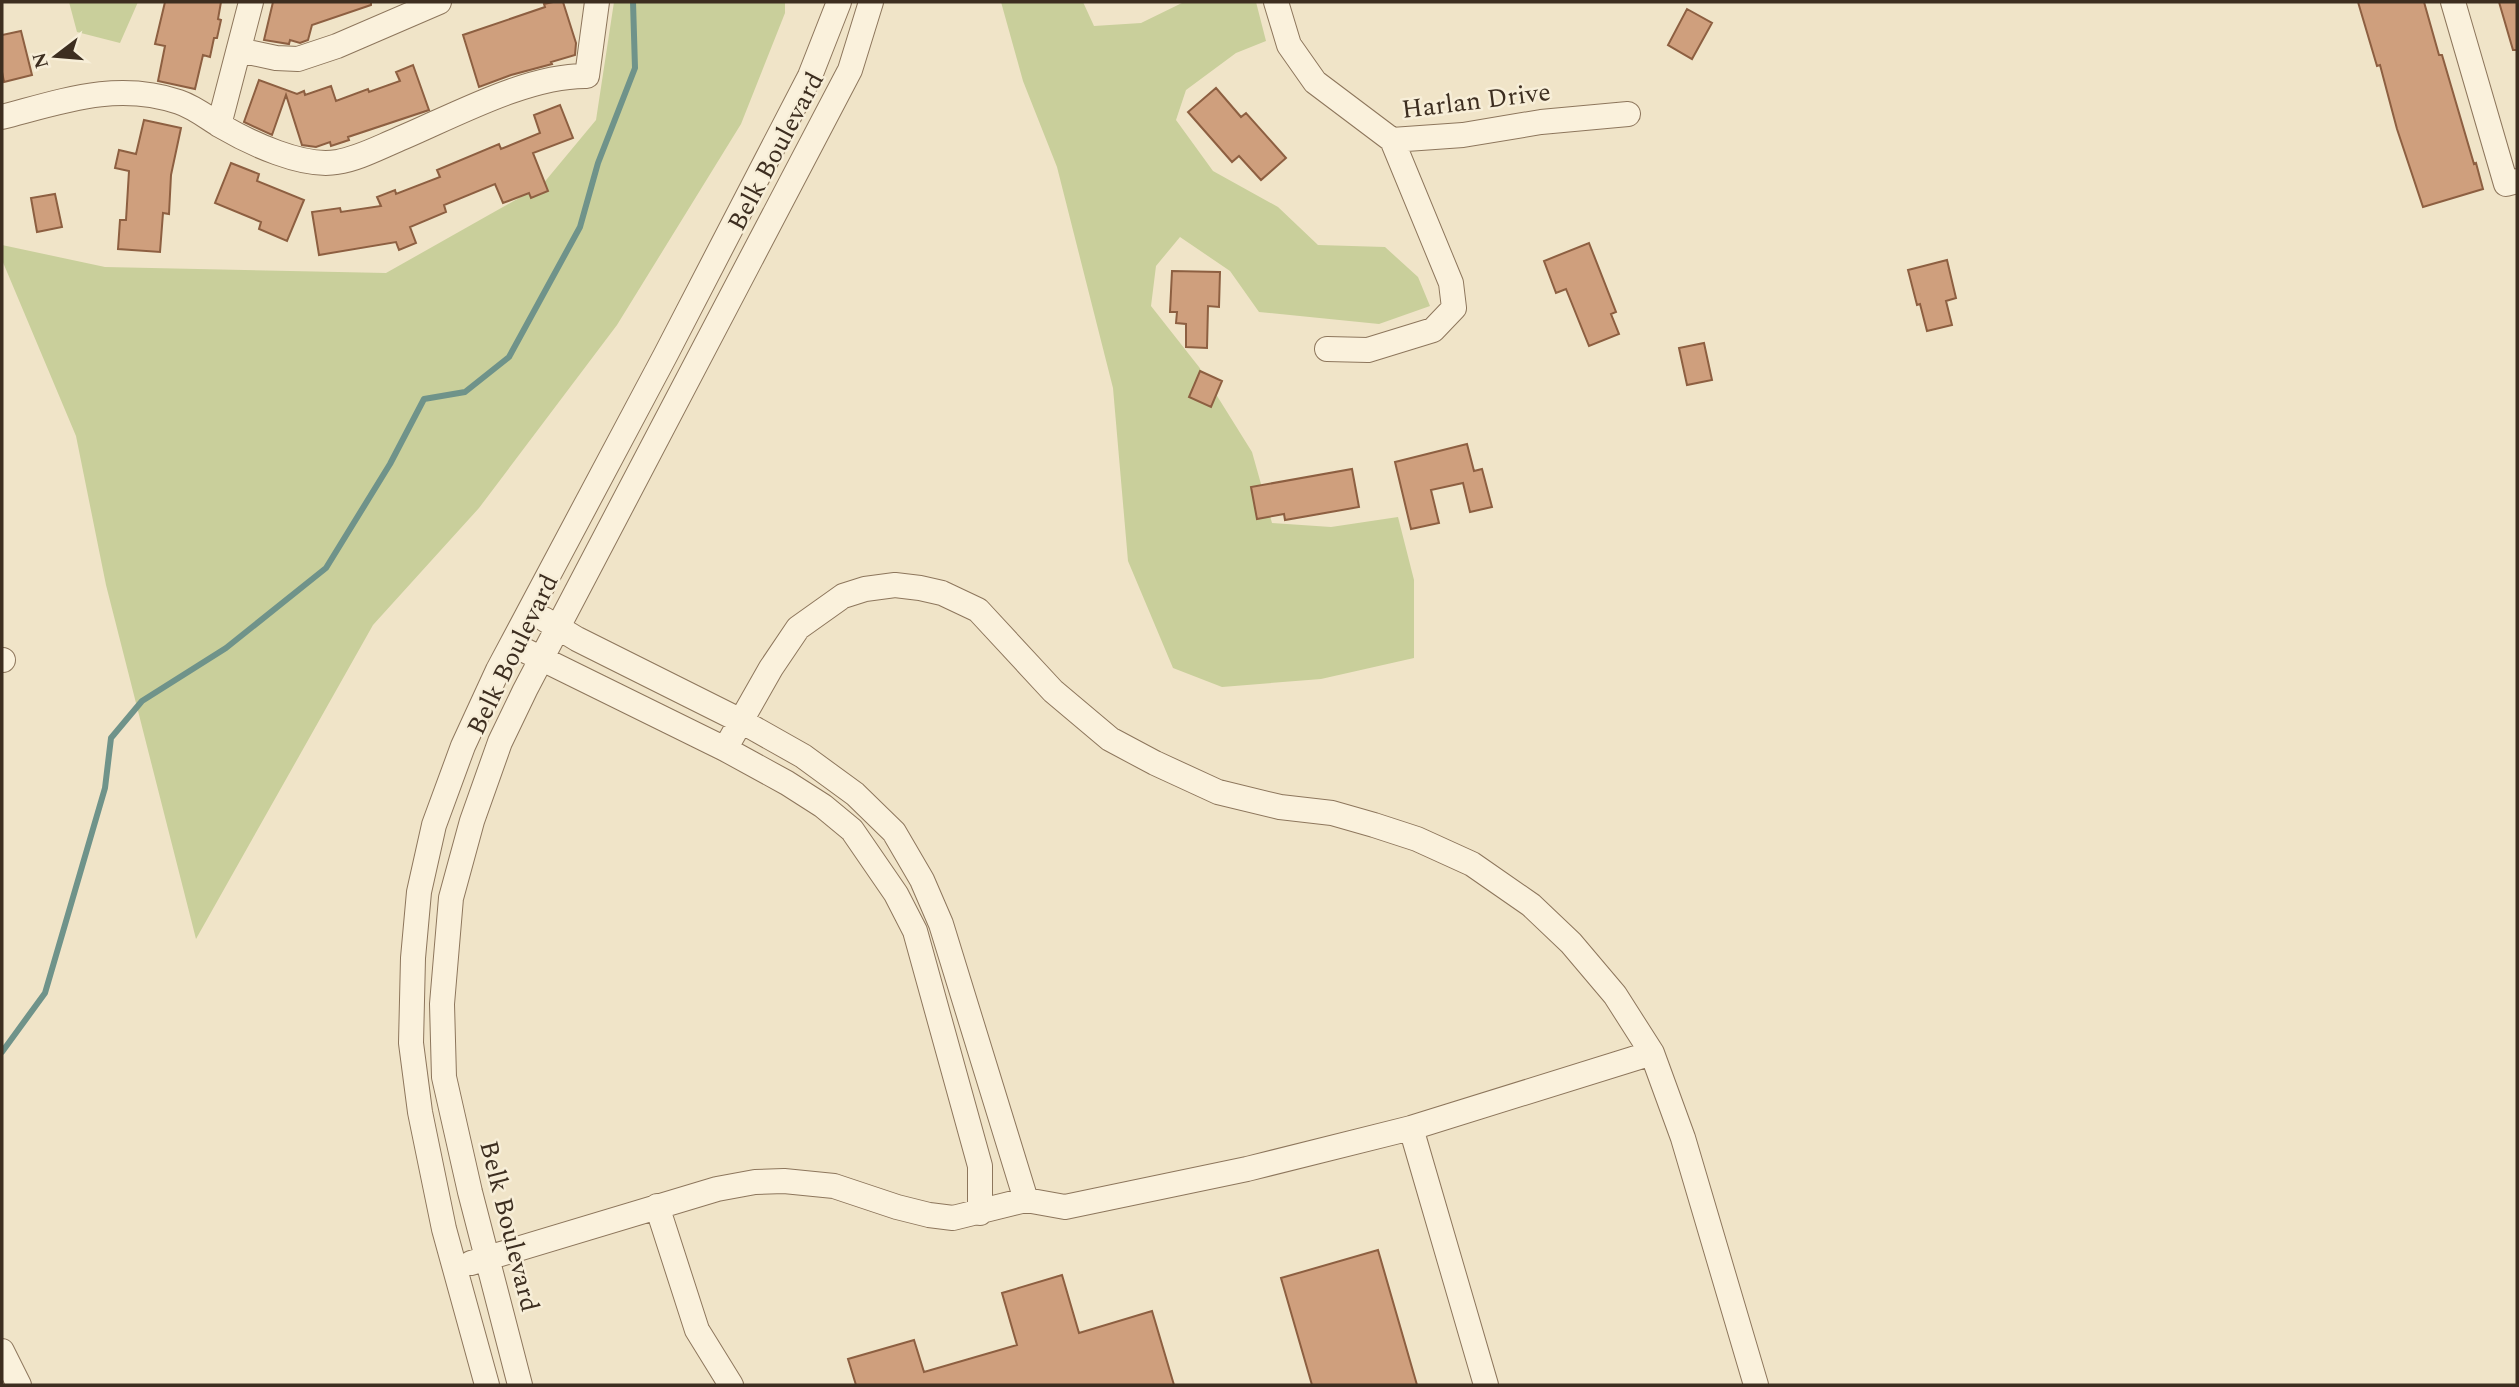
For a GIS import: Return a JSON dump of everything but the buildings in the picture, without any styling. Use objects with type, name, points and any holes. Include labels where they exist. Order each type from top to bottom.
[{"type":"street","points":[[219,125],[251,2]]},
{"type":"street","points":[[239,50],[276,58],[298,59],[337,46],[439,2]]},
{"type":"street","points":[[2,117],[113,92],[140,93],[181,103],[237,135],[305,161],[336,163],[371,152],[538,83],[568,76],[587,76],[597,2]]},
{"type":"street","name":"Belk Boulevard","points":[[487,1385],[443,1229],[420,1112],[411,1043],[413,958],[419,892],[434,825],[463,746],[498,670],[810,76],[839,2]]},
{"type":"street","name":"Belk Boulevard","points":[[520,1385],[444,1077],[442,1003],[451,898],[472,821],[500,743],[541,658],[850,70],[871,2]]},
{"type":"street","name":"Harlan Drive","points":[[1276,2],[1289,46],[1315,82],[1392,140],[1463,135],[1541,122],[1628,114]]},
{"type":"street","points":[[2453,2],[2512,183]]},
{"type":"street","points":[[1327,349],[1368,350],[1433,330],[1454,308],[1451,283],[1392,140]]},
{"type":"street","points":[[725,749],[771,668],[798,628],[844,596],[865,589],[895,585],[942,593],[978,610],[1053,691],[1110,739],[1155,763],[1217,792],[1280,807],[1332,813],[1364,822],[1417,839],[1472,864],[1531,905],[1571,943],[1615,995],[1652,1053],[1683,1139],[1756,1385]]},
{"type":"street","points":[[529,611],[577,639],[741,721],[803,756],[855,794],[894,832],[922,880],[941,923],[1026,1200]]},
{"type":"street","points":[[513,644],[725,749],[823,806],[852,830],[896,894],[915,931],[980,1166],[980,1213]]},
{"type":"street","points":[[454,1268],[657,1206],[754,1182],[784,1181],[834,1186],[929,1215],[953,1218],[1026,1200],[1065,1207],[1247,1169],[1411,1128],[1652,1053]]},
{"type":"street","points":[[1411,1128],[1486,1385]]},
{"type":"street","points":[[657,1206],[697,1330],[731,1385]]},
{"type":"street","points":[[2,1351],[19,1385]]},
{"type":"green space","points":[[69,2],[138,2],[120,43],[77,32]]},
{"type":"green space","points":[[614,2],[785,2],[785,13],[741,124],[617,325],[479,508],[373,625],[196,939],[106,585],[76,436],[2,260],[2,245],[105,267],[386,273],[542,185],[596,120]]},
{"type":"green space","points":[[1001,2],[1083,2],[1094,26],[1141,23],[1184,2],[1256,2],[1266,41],[1236,53],[1186,90],[1176,120],[1213,171],[1278,207],[1318,245],[1385,247],[1418,277],[1430,306],[1379,324],[1259,312],[1230,271],[1180,237],[1156,266],[1151,306],[1199,367],[1252,452],[1272,523],[1331,527],[1398,517],[1414,580],[1414,658],[1321,679],[1222,687],[1173,668],[1128,561],[1113,388],[1057,167],[1023,81]]},
{"type":"waterway","points":[[2,1052],[45,993],[105,788],[111,738],[142,701],[226,648],[326,568],[390,464],[424,399],[465,392],[509,357],[580,227],[598,163],[635,68],[633,2]]}]
